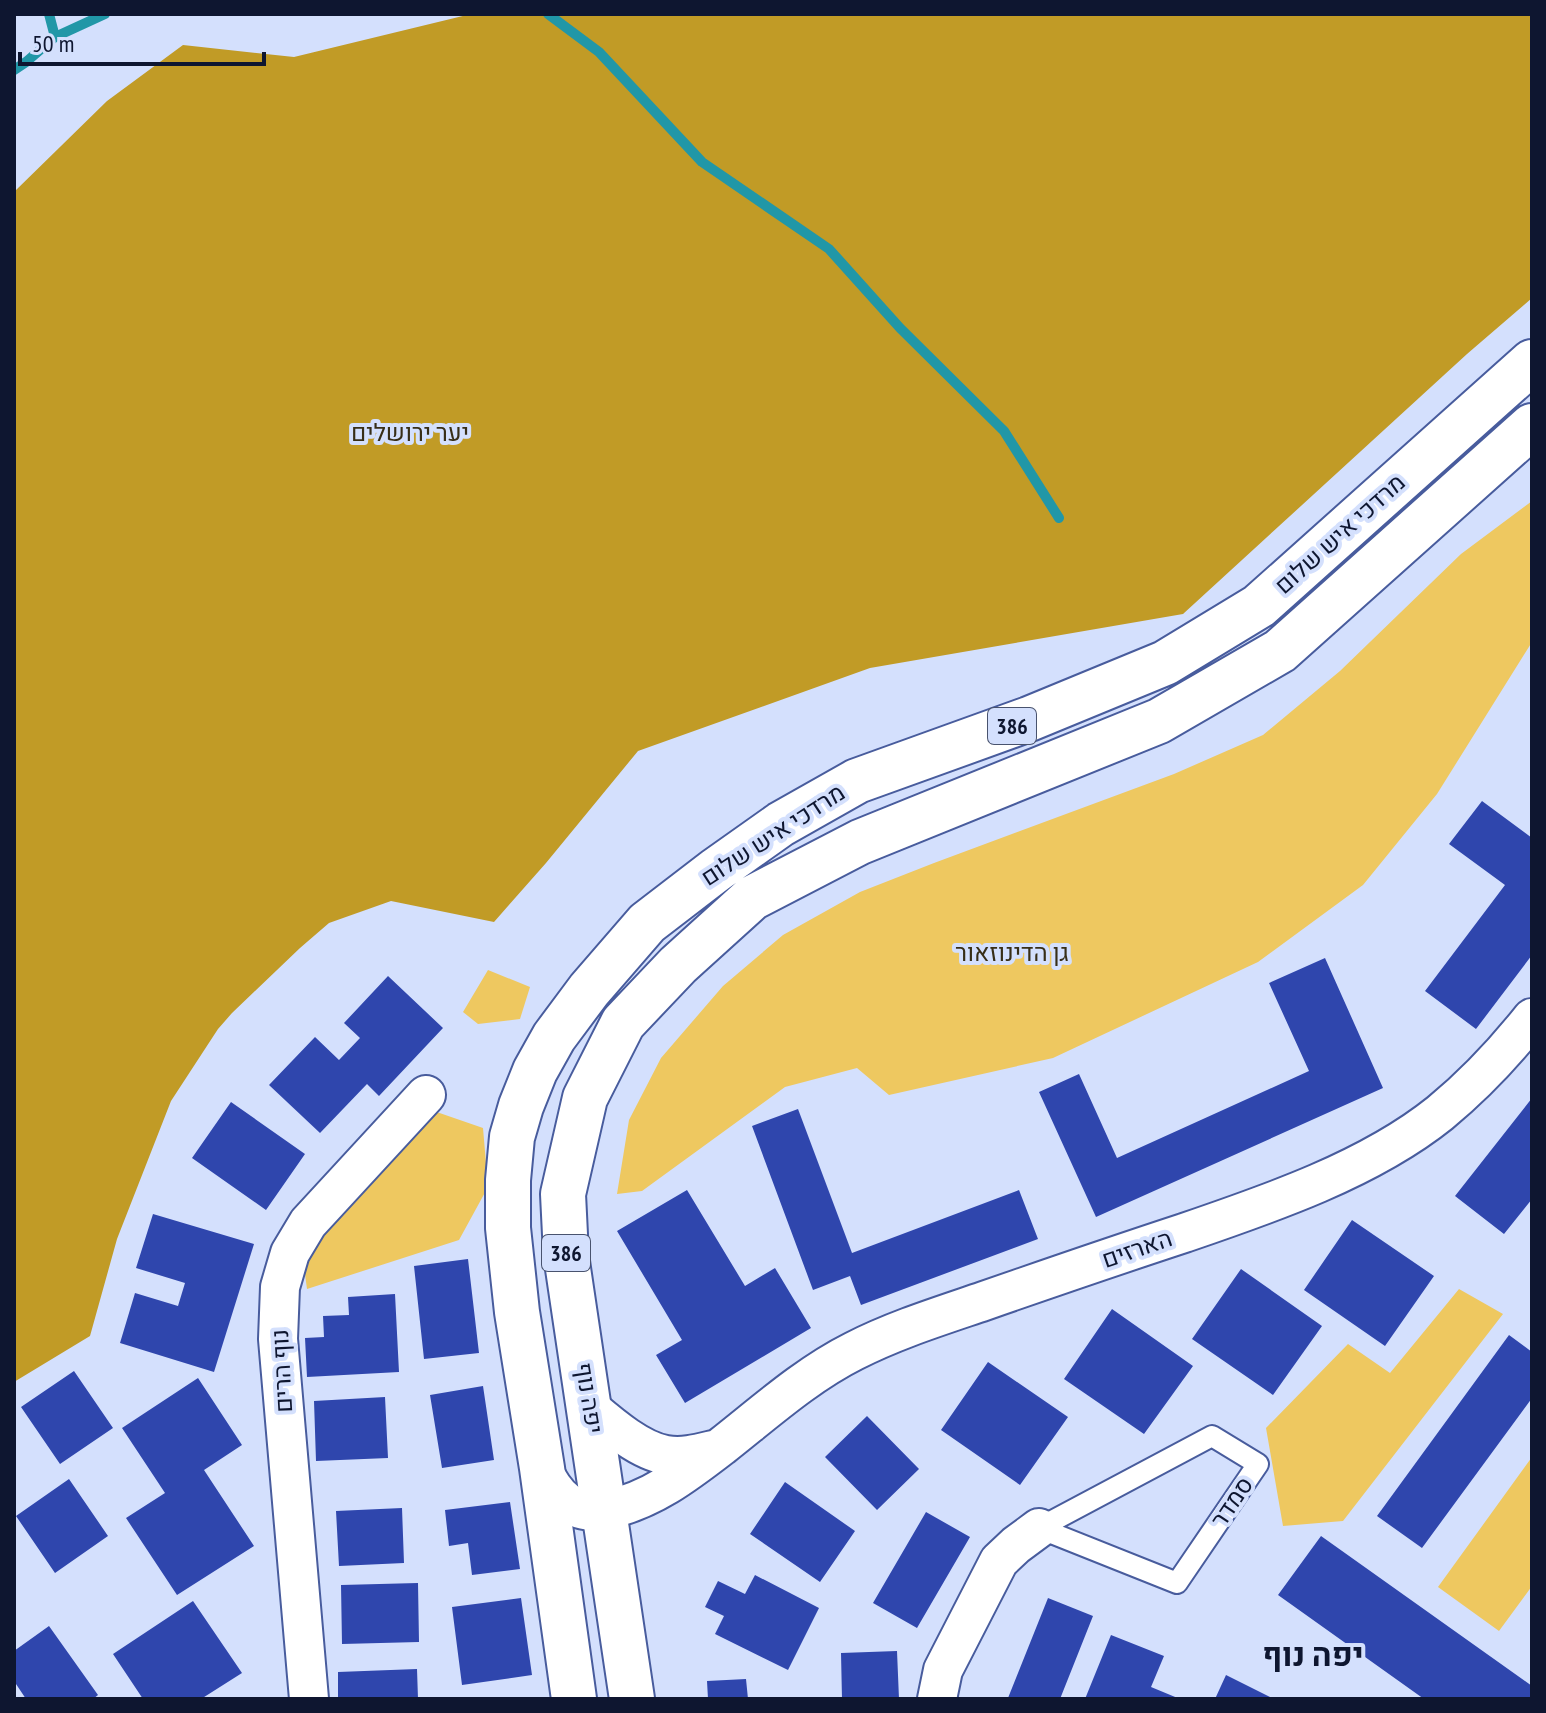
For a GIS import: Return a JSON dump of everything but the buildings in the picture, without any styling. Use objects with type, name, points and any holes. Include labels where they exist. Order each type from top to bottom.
[{"type":"main road","name":"מרדכי איש שלום","points":[[542,1468],[517,1312],[508,1228],[512,1137],[535,1071],[554,1037],[589,990],[647,923],[781,824],[857,781],[1029,719],[1165,663],[1259,606],[1532,362]]},
{"type":"main road","name":"מרדכי איש שלום","points":[[585,1098],[623,1023],[678,965],[752,898],[860,842],[1159,721],[1280,651],[1532,426]]},
{"type":"main road","name":"יפה נוף","points":[[585,1098],[563,1194],[566,1255],[632,1699]]},
{"type":"main road","name":"386","points":[[542,1468],[574,1699]]},
{"type":"street","name":"הארזים","points":[[605,1510],[656,1492],[692,1470],[823,1369],[880,1339],[1245,1212],[1340,1174],[1439,1114],[1481,1076],[1532,1018]]},
{"type":"street","name":"נוף הרים","points":[[309,1699],[278,1339],[280,1287],[290,1253],[308,1223],[426,1095]]},
{"type":"street","name":"הארזים","points":[[590,1408],[615,1429],[659,1454],[682,1456],[720,1448]]},
{"type":"street","points":[[542,1468],[551,1488],[563,1500],[577,1508],[605,1510]]},
{"type":"street","name":"סמדר","points":[[937,1699],[943,1670],[999,1561],[1039,1528]]},
{"type":"lane","name":"סמדר","points":[[1212,1436],[1258,1464],[1177,1583],[1039,1528],[1212,1436]]},
{"type":"green space","name":"יער ירושלים","points":[[471,14],[1532,14],[1532,298],[1183,614],[870,668],[638,751],[494,922],[391,901],[329,923],[232,1013],[171,1101],[117,1239],[90,1336],[14,1382],[14,192],[107,101],[183,45],[294,57]]},
{"type":"green space","name":"גן הדינוזאור","points":[[1532,501],[1532,642],[1437,794],[1363,885],[1258,962],[1053,1058],[889,1095],[857,1068],[785,1087],[642,1191],[617,1194],[629,1120],[661,1058],[723,986],[783,935],[860,892],[1174,774],[1263,735],[1340,671],[1461,554]]},
{"type":"green space","points":[[488,970],[530,987],[520,1019],[478,1024],[463,1012]]},
{"type":"green space","points":[[428,1109],[483,1128],[488,1187],[459,1240],[307,1289],[304,1267],[319,1233]]},
{"type":"green space","points":[[1459,1289],[1503,1314],[1343,1521],[1283,1526],[1266,1428],[1348,1344],[1390,1373]]},
{"type":"green space","points":[[1532,1457],[1532,1586],[1499,1631],[1438,1587]]},
{"type":"waterway","points":[[49,14],[55,37]]},
{"type":"waterway","points":[[14,70],[55,37],[105,14]]},
{"type":"waterway","points":[[548,14],[599,52],[702,162],[829,249],[900,328],[1004,431],[1059,518]]},
{"type":"district","name":"יפה נוף","points":[[1313,1655]]}]
